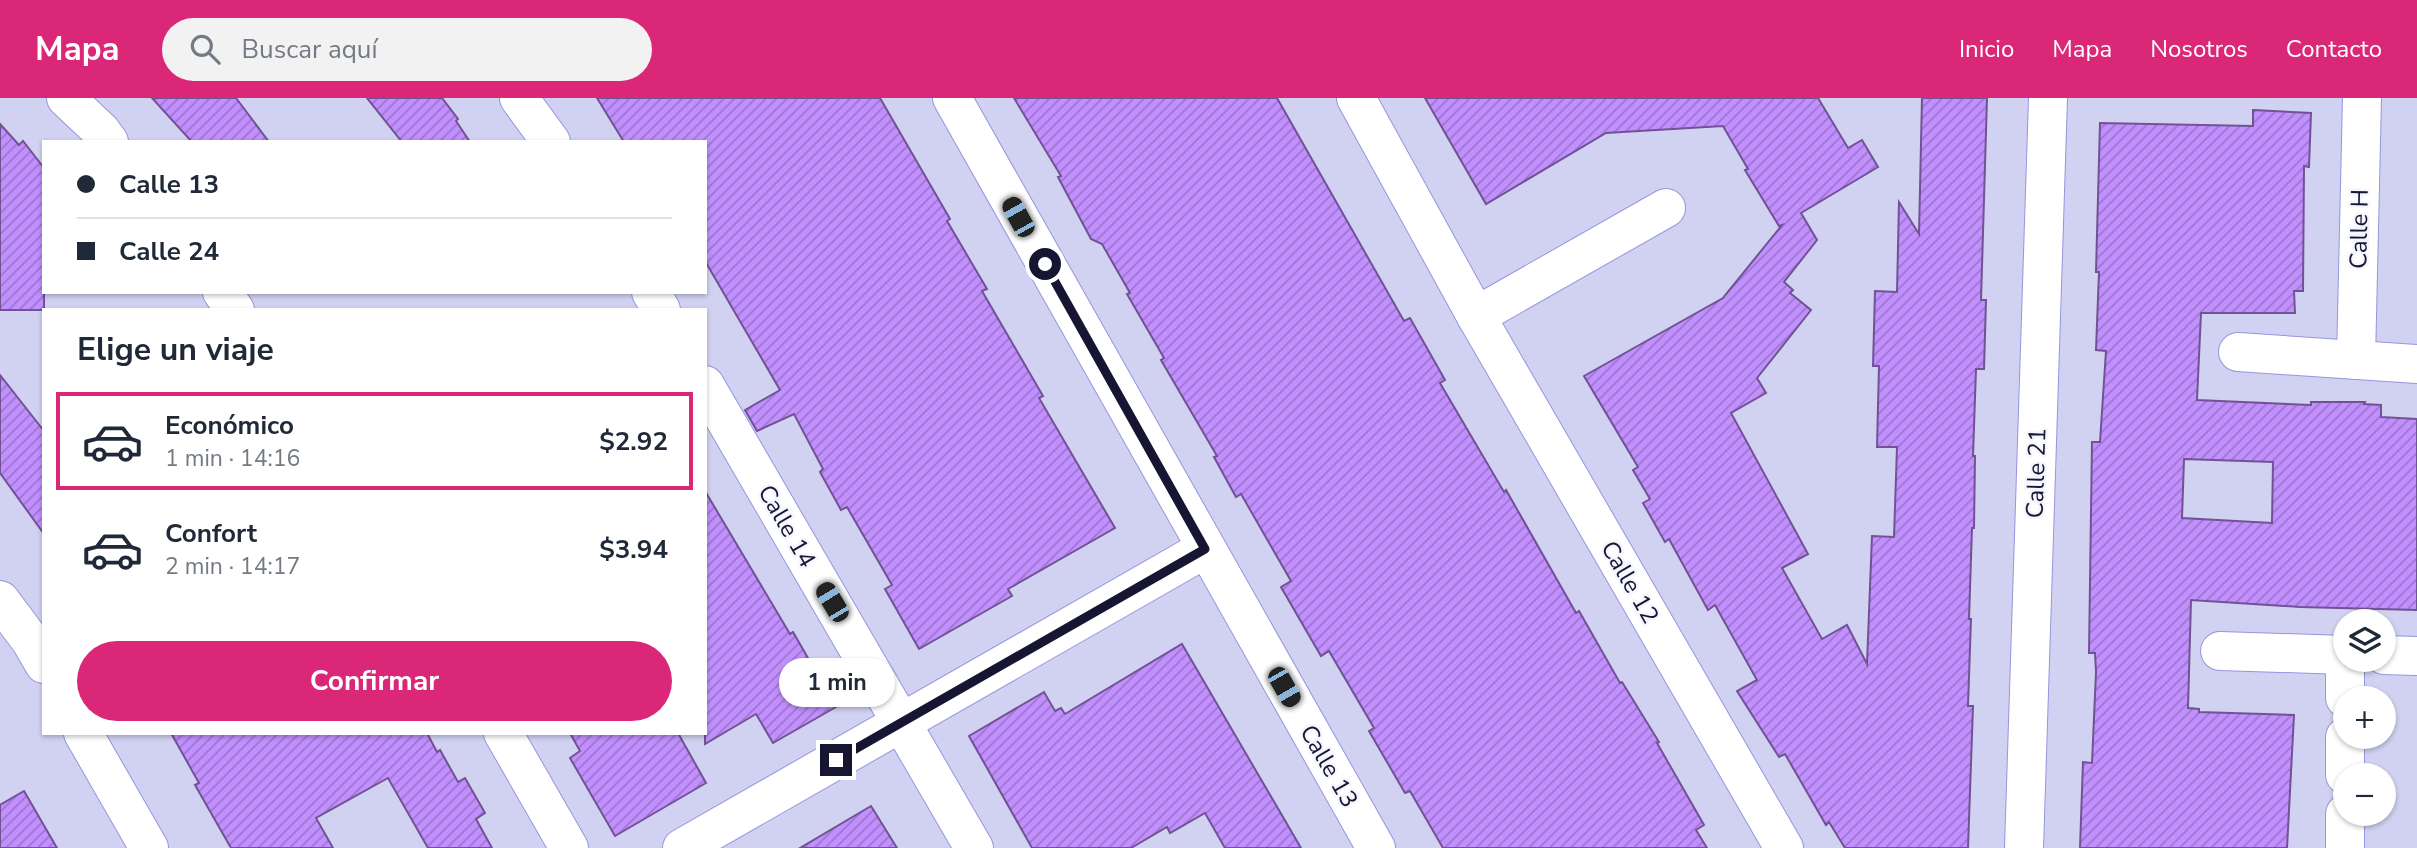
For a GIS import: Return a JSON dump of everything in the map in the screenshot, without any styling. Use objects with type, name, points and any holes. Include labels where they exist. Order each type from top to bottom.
[{"type":"street","points":[[66,98],[108,140]]},
{"type":"street","points":[[519,98],[550,140]]},
{"type":"street","name":"Calle 13","points":[[952,98],[1376,848]]},
{"type":"street","name":"Calle 12","points":[[1356,98],[1476,316],[1784,848]]},
{"type":"street","name":"Calle 21","points":[[2024,848],[2048,98]]},
{"type":"street","name":"Calle H","points":[[2356,360],[2362,98]]},
{"type":"street","points":[[1476,316],[1666,208]]},
{"type":"street","points":[[2238,352],[2417,364]]},
{"type":"street","name":"Calle 14","points":[[707,388],[974,848]]},
{"type":"street","points":[[682,848],[1205,549]]},
{"type":"street","points":[[0,600],[42,661]]},
{"type":"street","points":[[2220,651],[2333,656]]},
{"type":"street","points":[[2396,655],[2417,656]]},
{"type":"street","points":[[84,735],[149,848]]},
{"type":"street","points":[[504,735],[569,848]]},
{"type":"street","points":[[2345,826],[2345,848]]},
{"type":"building","points":[[152,98],[236,98],[268,140],[190,140]]},
{"type":"building","points":[[367,98],[442,98],[458,119],[456,121],[469,140],[400,140]]},
{"type":"building","points":[[597,98],[880,98],[950,219],[947,221],[987,289],[982,291],[1043,396],[1039,398],[1115,528],[1008,589],[1012,596],[919,649],[885,589],[892,585],[847,507],[841,510],[820,472],[823,469],[794,414],[757,431],[745,410],[780,390],[707,264],[707,140],[623,140]]},
{"type":"building","points":[[1014,98],[1277,98],[1404,321],[1410,318],[1445,380],[1440,383],[1504,492],[1506,490],[1576,613],[1579,611],[1620,683],[1622,682],[1659,742],[1657,743],[1704,825],[1696,830],[1707,848],[1443,848],[1410,791],[1405,793],[1369,731],[1374,728],[1329,651],[1321,656],[1281,587],[1291,581],[1241,494],[1236,497],[1214,457],[1217,456],[1161,360],[1164,358],[1127,294],[1130,293],[1102,244],[1091,239],[1058,177],[1061,176]]},
{"type":"building","points":[[1425,98],[1818,98],[1848,148],[1862,140],[1878,167],[1801,213],[1817,240],[1784,282],[1793,290],[1790,293],[1811,310],[1757,378],[1766,393],[1731,413],[1808,554],[1782,568],[1822,639],[1847,625],[1867,664],[1872,536],[1894,537],[1897,447],[1877,447],[1879,366],[1873,366],[1875,291],[1897,292],[1899,202],[1919,234],[1922,98],[1987,98],[1981,300],[1986,300],[1984,369],[1976,369],[1973,456],[1974,528],[1968,706],[1973,706],[1968,848],[1845,848],[1829,822],[1826,825],[1785,754],[1779,757],[1737,691],[1757,680],[1715,605],[1708,610],[1669,539],[1665,542],[1643,503],[1650,499],[1633,470],[1638,467],[1584,376],[1723,298],[1782,225],[1779,226],[1745,170],[1748,169],[1723,126],[1606,133],[1486,204]]},
{"type":"building","points":[[2253,110],[2311,113],[2309,167],[2304,166],[2303,291],[2294,291],[2295,313],[2201,313],[2197,400],[2311,405],[2311,402],[2365,402],[2364,404],[2381,405],[2381,417],[2417,419],[2417,610],[2300,607],[2191,600],[2188,708],[2199,709],[2199,712],[2294,715],[2287,848],[2080,848],[2083,762],[2092,763],[2096,672],[2095,653],[2089,653],[2092,442],[2100,442],[2106,351],[2096,350],[2100,123],[2253,126]],"holes":[[[2184,459],[2273,462],[2272,523],[2182,518]]]},
{"type":"building","points":[[0,124],[19,145],[23,141],[42,165],[44,308],[0,310]]},
{"type":"building","points":[[0,375],[42,428],[42,531],[0,473]]},
{"type":"building","points":[[707,494],[790,634],[793,632],[836,707],[773,743],[756,714],[705,744]]},
{"type":"building","points":[[1182,644],[1301,848],[1225,848],[1205,813],[1170,833],[1167,827],[1131,848],[1032,848],[969,736],[1044,692],[1055,711],[1061,708],[1065,714]]},
{"type":"building","points":[[172,735],[428,735],[458,782],[465,778],[485,813],[476,819],[492,848],[428,848],[388,778],[316,818],[333,848],[231,848],[195,785],[199,783]]},
{"type":"building","points":[[571,735],[679,735],[706,783],[615,836],[570,758],[580,751]]},
{"type":"building","points":[[24,791],[57,848],[0,848],[0,805]]},
{"type":"building","points":[[871,806],[897,848],[800,848]]},
{"type":"route","points":[[836,760],[1205,549],[1045,264]]}]
